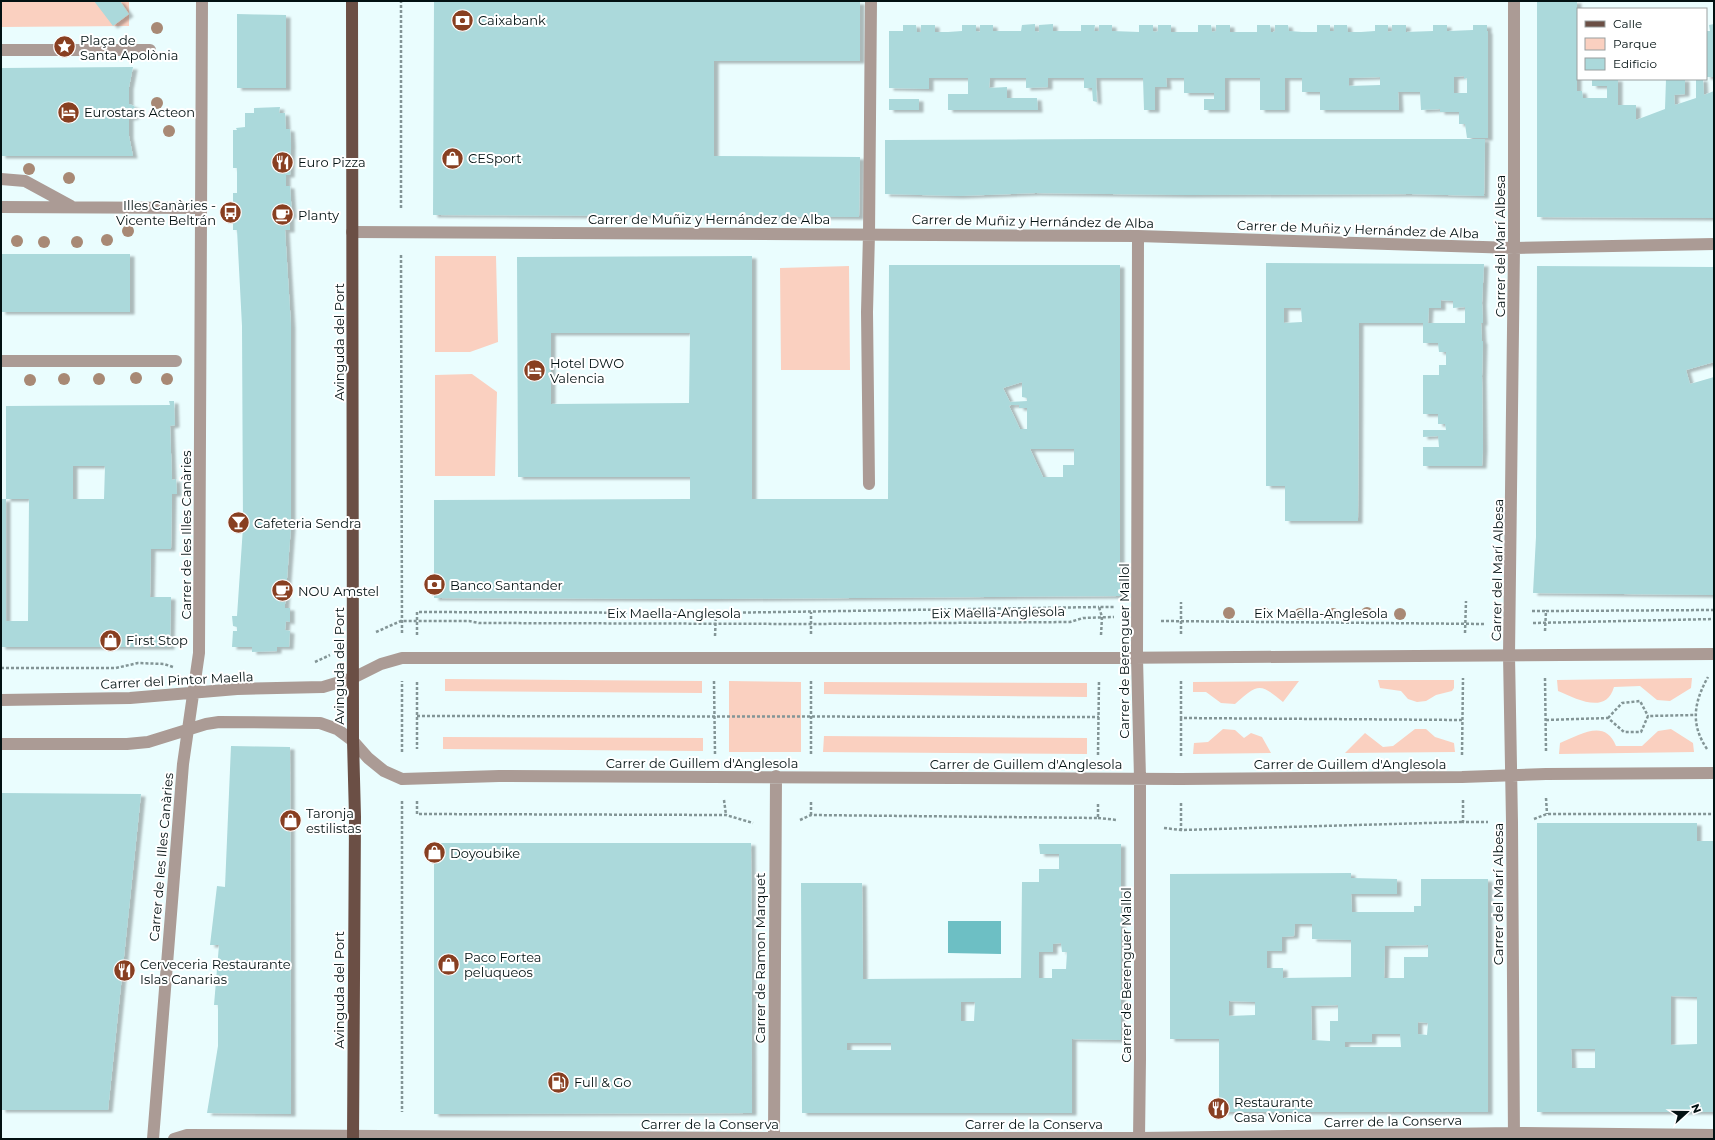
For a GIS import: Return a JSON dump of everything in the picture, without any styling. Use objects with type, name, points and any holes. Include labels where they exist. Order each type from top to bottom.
[{"type":"main road","name":"Avinguda del Port","points":[[352,1],[353,741],[355,817],[353,1137]]},
{"type":"street","name":"Carrer de les Illes Canàries","points":[[153,1139],[182,772],[199,653],[202,1]]},
{"type":"street","points":[[869,484],[867,312],[871,1]]},
{"type":"street","name":"Carrer del Marí Albesa","points":[[1514,1],[1514,248],[1509,655],[1512,822],[1514,1136]]},
{"type":"street","points":[[1,50],[150,50]]},
{"type":"street","points":[[1,179],[25,181],[64,203],[76,207]]},
{"type":"street","points":[[1,207],[201,208]]},
{"type":"street","name":"Carrer de Muñiz y Hernández de Alba","points":[[352,232],[1138,236],[1514,248],[1714,244]]},
{"type":"street","name":"Carrer de Berenguer Mallol","points":[[1138,236],[1137,658],[1140,778],[1139,1138]]},
{"type":"street","points":[[1,361],[176,361]]},
{"type":"street","points":[[353,678],[381,664],[402,658],[1181,658],[1714,654]]},
{"type":"street","name":"Carrer del Pintor Maella","points":[[1,700],[130,698],[237,689],[323,687],[353,678]]},
{"type":"street","points":[[1,744],[127,744],[148,742],[219,722],[320,723],[337,729],[353,741]]},
{"type":"street","name":"Carrer de Guillem d'Anglesola","points":[[353,741],[368,758],[384,771],[402,779],[499,776],[776,776],[1181,779],[1714,773]]},
{"type":"street","name":"Carrer de Ramon Marquet","points":[[774,1139],[776,776]]},
{"type":"street","name":"Carrer de la Conserva","points":[[174,1139],[187,1134],[353,1137],[774,1139],[1714,1135]]},
{"type":"path","points":[[401,1],[401,212]]},
{"type":"path","points":[[401,252],[402,640]]},
{"type":"path","points":[[1463,822],[1462,720],[1466,601]]},
{"type":"path","points":[[1181,602],[1181,830],[1463,822],[1528,822],[1547,814],[1714,814]]},
{"type":"path","points":[[417,640],[417,612],[716,613]]},
{"type":"path","points":[[811,612],[811,815]]},
{"type":"path","name":"Eix Maella-Anglesola","points":[[401,621],[469,621],[479,623],[811,624],[1070,622],[1083,618],[1122,617],[1138,620],[1181,622],[1510,624],[1714,619]]},
{"type":"path","points":[[1710,673],[1699,693],[1695,709],[1697,727],[1710,754]]},
{"type":"path","points":[[417,679],[417,749]]},
{"type":"path","points":[[402,681],[402,754]]},
{"type":"path","points":[[1608,718],[1622,703],[1640,701],[1648,716]]},
{"type":"path","points":[[1648,716],[1696,715]]},
{"type":"path","points":[[417,716],[1099,717]]},
{"type":"path","points":[[1546,720],[1608,718],[1624,732],[1641,732],[1648,716]]},
{"type":"path","points":[[1181,718],[1462,720]]},
{"type":"path","points":[[402,800],[402,1120]]},
{"type":"path","points":[[417,800],[417,814],[726,815]]},
{"type":"green space","points":[[1,1],[129,1],[129,26],[1,27]]},
{"type":"green space","points":[[435,256],[496,256],[498,342],[470,352],[435,352]]},
{"type":"green space","points":[[849,266],[850,370],[781,370],[780,268]]},
{"type":"green space","points":[[472,374],[497,392],[495,476],[435,476],[435,375]]},
{"type":"green space","points":[[1692,678],[1691,688],[1670,701],[1657,700],[1640,686],[1614,687],[1610,696],[1605,701],[1598,703],[1582,701],[1558,691],[1557,680]]},
{"type":"green space","points":[[445,679],[702,681],[702,693],[445,691]]},
{"type":"green space","points":[[1378,680],[1454,680],[1454,688],[1452,691],[1436,695],[1426,701],[1417,702],[1408,699],[1401,691],[1380,688]]},
{"type":"green space","points":[[729,681],[801,682],[801,752],[729,752]]},
{"type":"green space","points":[[1299,681],[1283,702],[1269,691],[1259,688],[1249,692],[1235,704],[1221,703],[1206,692],[1193,692],[1193,682]]},
{"type":"green space","points":[[824,682],[1087,683],[1087,697],[824,694]]},
{"type":"green space","points":[[1223,729],[1235,730],[1244,738],[1251,733],[1262,737],[1271,753],[1193,754],[1194,743],[1208,742]]},
{"type":"green space","points":[[1415,729],[1426,729],[1435,737],[1454,743],[1455,752],[1345,753],[1365,733],[1383,747],[1393,746]]},
{"type":"green space","points":[[1671,729],[1693,743],[1694,752],[1559,754],[1560,743],[1591,731],[1605,733],[1611,738],[1616,746],[1642,746],[1658,731]]},
{"type":"green space","points":[[824,736],[1087,738],[1087,754],[823,752]]},
{"type":"green space","points":[[443,737],[703,738],[703,751],[443,749]]},
{"type":"water","points":[[948,921],[1001,921],[1001,954],[948,953]]},
{"type":"building","points":[[94,1],[120,1],[129,14],[113,26]]},
{"type":"building","points":[[434,1],[860,2],[860,61],[714,61],[714,156],[860,157],[859,217],[433,215]]},
{"type":"building","points":[[1537,1],[1577,1],[1577,91],[1582,91],[1583,98],[1607,98],[1607,86],[1592,86],[1592,80],[1618,80],[1618,105],[1636,105],[1636,120],[1665,109],[1666,80],[1685,80],[1685,94],[1674,95],[1675,105],[1696,98],[1696,80],[1703,80],[1704,95],[1714,91],[1714,218],[1537,217]]},
{"type":"building","points":[[237,14],[286,15],[286,88],[237,88]]},
{"type":"building","points":[[1035,24],[1035,31],[1039,32],[1039,25],[1053,24],[1053,31],[1081,31],[1081,25],[1095,25],[1094,31],[1099,31],[1099,25],[1112,25],[1112,31],[1139,32],[1139,25],[1153,25],[1153,31],[1155,32],[1158,31],[1158,25],[1171,25],[1171,32],[1198,32],[1198,25],[1211,25],[1212,32],[1216,31],[1216,25],[1230,25],[1230,32],[1257,32],[1257,25],[1270,25],[1271,32],[1273,32],[1275,31],[1275,25],[1288,25],[1289,31],[1317,32],[1317,25],[1330,25],[1330,31],[1334,31],[1334,25],[1347,25],[1348,32],[1361,32],[1375,31],[1375,25],[1388,25],[1388,32],[1392,31],[1392,25],[1406,25],[1406,32],[1433,31],[1433,25],[1447,25],[1447,31],[1449,31],[1473,30],[1473,25],[1487,25],[1488,138],[1467,138],[1465,124],[1459,124],[1459,112],[1440,112],[1440,109],[1421,110],[1420,92],[1398,92],[1399,110],[1320,110],[1320,92],[1302,92],[1302,78],[1285,78],[1285,110],[1260,110],[1260,78],[1225,78],[1225,110],[1204,110],[1204,99],[1214,99],[1214,93],[1184,93],[1184,78],[1166,78],[1167,87],[1155,87],[1155,110],[1144,110],[1143,78],[1096,78],[1097,102],[1093,101],[1092,88],[1084,88],[1084,78],[1048,78],[1048,87],[1026,88],[1026,78],[990,78],[989,88],[1007,87],[1007,98],[1037,98],[1038,110],[948,110],[948,94],[968,94],[968,78],[929,78],[929,89],[889,88],[889,31],[903,31],[903,25],[916,25],[917,32],[921,32],[921,25],[935,25],[935,32],[948,32],[962,31],[962,25],[976,25],[976,31],[980,32],[980,25],[993,25],[993,31],[1021,31],[1022,25]],"holes":[[[1464,76],[1464,79],[1467,78],[1467,93],[1454,93],[1454,77]],[[1380,77],[1380,85],[1349,86],[1349,78]]]},
{"type":"building","points":[[1714,24],[1714,77],[1707,77],[1707,31],[1710,31],[1709,25]]},
{"type":"building","name":"Eurostars Acteon","points":[[133,67],[129,87],[129,104],[134,106],[137,112],[134,117],[129,118],[129,136],[133,156],[1,156],[1,68]]},
{"type":"building","points":[[889,99],[919,99],[919,110],[889,110]]},
{"type":"building","points":[[280,107],[279,113],[285,113],[286,129],[290,129],[291,144],[290,175],[286,175],[286,186],[290,186],[292,216],[290,216],[290,230],[285,230],[291,326],[291,527],[285,604],[285,608],[290,608],[290,622],[286,621],[285,630],[290,631],[289,647],[277,647],[277,651],[252,652],[252,647],[232,647],[233,631],[237,631],[237,627],[233,626],[232,616],[237,616],[243,527],[242,326],[237,230],[233,230],[233,193],[237,193],[237,168],[233,168],[233,130],[237,130],[236,128],[245,127],[245,113],[254,113],[254,108]]},
{"type":"building","points":[[1485,139],[1484,196],[1411,194],[1185,195],[1036,193],[958,196],[885,194],[885,140]]},
{"type":"building","points":[[1,254],[130,254],[130,312],[1,312]]},
{"type":"building","points":[[752,256],[752,499],[888,499],[889,265],[1120,265],[1120,596],[710,599],[434,598],[434,500],[690,499],[690,477],[518,477],[517,257]],"holes":[[[551,333],[690,333],[689,403],[551,404]],[[1022,382],[1022,397],[1027,398],[1027,401],[1010,402],[1003,388]],[[1019,405],[1019,408],[1027,408],[1027,429],[1020,429],[1009,406]],[[1030,449],[1074,449],[1074,465],[1063,465],[1063,477],[1043,477]]]},
{"type":"building","points":[[1266,263],[1484,264],[1482,303],[1483,323],[1481,323],[1483,341],[1482,466],[1423,466],[1423,447],[1439,447],[1438,436],[1423,437],[1423,430],[1446,430],[1445,424],[1438,424],[1438,414],[1423,414],[1423,375],[1439,375],[1439,365],[1446,365],[1446,352],[1439,352],[1438,343],[1423,343],[1423,323],[1359,323],[1358,521],[1285,521],[1285,486],[1266,486]],"holes":[[[1441,300],[1453,301],[1453,308],[1465,307],[1465,323],[1428,323],[1429,308],[1441,308]],[[1284,308],[1301,308],[1302,322],[1284,323]]]},
{"type":"building","points":[[1537,266],[1714,267],[1714,362],[1686,370],[1690,384],[1714,377],[1714,595],[1533,593],[1536,537]]},
{"type":"building","points":[[169,401],[174,401],[175,425],[170,426],[172,480],[176,479],[177,494],[172,494],[171,549],[151,549],[150,597],[171,597],[170,647],[1,647],[1,499],[6,499],[6,406],[170,405]],"holes":[[[73,466],[105,466],[104,499],[73,499]],[[6,499],[29,499],[28,621],[6,621]]]},
{"type":"building","points":[[231,746],[290,747],[291,1114],[207,1113],[218,1046],[218,1005],[214,1005],[219,945],[210,945],[217,886],[225,887]]},
{"type":"building","points":[[1,793],[141,794],[108,1110],[1,1110]]},
{"type":"building","points":[[1537,823],[1697,823],[1697,841],[1714,841],[1714,1112],[1537,1112]],"holes":[[[1671,996],[1697,997],[1697,1044],[1671,1045]],[[1571,1049],[1595,1049],[1595,1068],[1572,1068]]]},
{"type":"building","points":[[434,843],[751,843],[752,1113],[434,1114]]},
{"type":"building","points":[[1039,844],[1121,844],[1121,1040],[1072,1039],[1072,1113],[802,1113],[801,883],[862,883],[863,979],[1021,978],[1022,882],[1039,882],[1039,869],[1059,869],[1059,854],[1040,854]],"holes":[[[1061,943],[1062,952],[1067,952],[1066,969],[1052,969],[1052,978],[1039,978],[1039,952],[1053,952],[1053,944]],[[961,1002],[975,1002],[974,1021],[961,1021]],[[847,1043],[891,1043],[891,1050],[847,1050]]]},
{"type":"building","points":[[1351,873],[1351,878],[1397,879],[1397,894],[1351,894],[1352,912],[1414,912],[1414,906],[1421,906],[1421,879],[1488,879],[1488,1112],[1219,1112],[1219,1039],[1170,1039],[1170,874]],"holes":[[[1295,924],[1312,924],[1312,939],[1351,940],[1351,977],[1283,978],[1283,968],[1267,968],[1267,951],[1282,951],[1282,937],[1294,936]],[[1428,945],[1428,957],[1404,957],[1404,978],[1384,978],[1385,946]],[[1229,1001],[1255,1002],[1255,1015],[1229,1016]],[[1338,1005],[1338,1021],[1330,1021],[1330,1041],[1312,1040],[1311,1006]],[[1418,1022],[1428,1023],[1427,1035],[1418,1034]],[[1372,1034],[1400,1034],[1401,1047],[1345,1047],[1345,1042],[1372,1042]]]},
{"type":"place","name":"Caixabank","points":[[463,20]]},
{"type":"place","name":"Plaça de Santa Apolònia","points":[[65,47]]},
{"type":"place","name":"Eurostars Acteon","points":[[69,112]]},
{"type":"place","name":"CESport","points":[[453,158]]},
{"type":"place","name":"Euro Pizza","points":[[283,162]]},
{"type":"place","name":"Illes Canàries - Vicente Beltrán","points":[[231,212]]},
{"type":"place","name":"Planty","points":[[283,215]]},
{"type":"place","name":"Hotel DWO Valencia","points":[[534,370]]},
{"type":"place","name":"Cafeteria Sendra","points":[[238,523]]},
{"type":"place","name":"Banco Santander","points":[[434,585]]},
{"type":"place","name":"NOU Amstel","points":[[282,591]]},
{"type":"place","name":"First Stop","points":[[110,640]]},
{"type":"place","name":"Taronja estilistas","points":[[290,820]]},
{"type":"place","name":"Doyoubike","points":[[434,853]]},
{"type":"place","name":"Paco Fortea peluqueos","points":[[448,964]]},
{"type":"place","name":"Cerveceria Restaurante Islas Canarias","points":[[124,971]]},
{"type":"place","name":"Full & Go","points":[[559,1082]]},
{"type":"place","name":"Restaurante Casa Vonica","points":[[1218,1109]]}]
